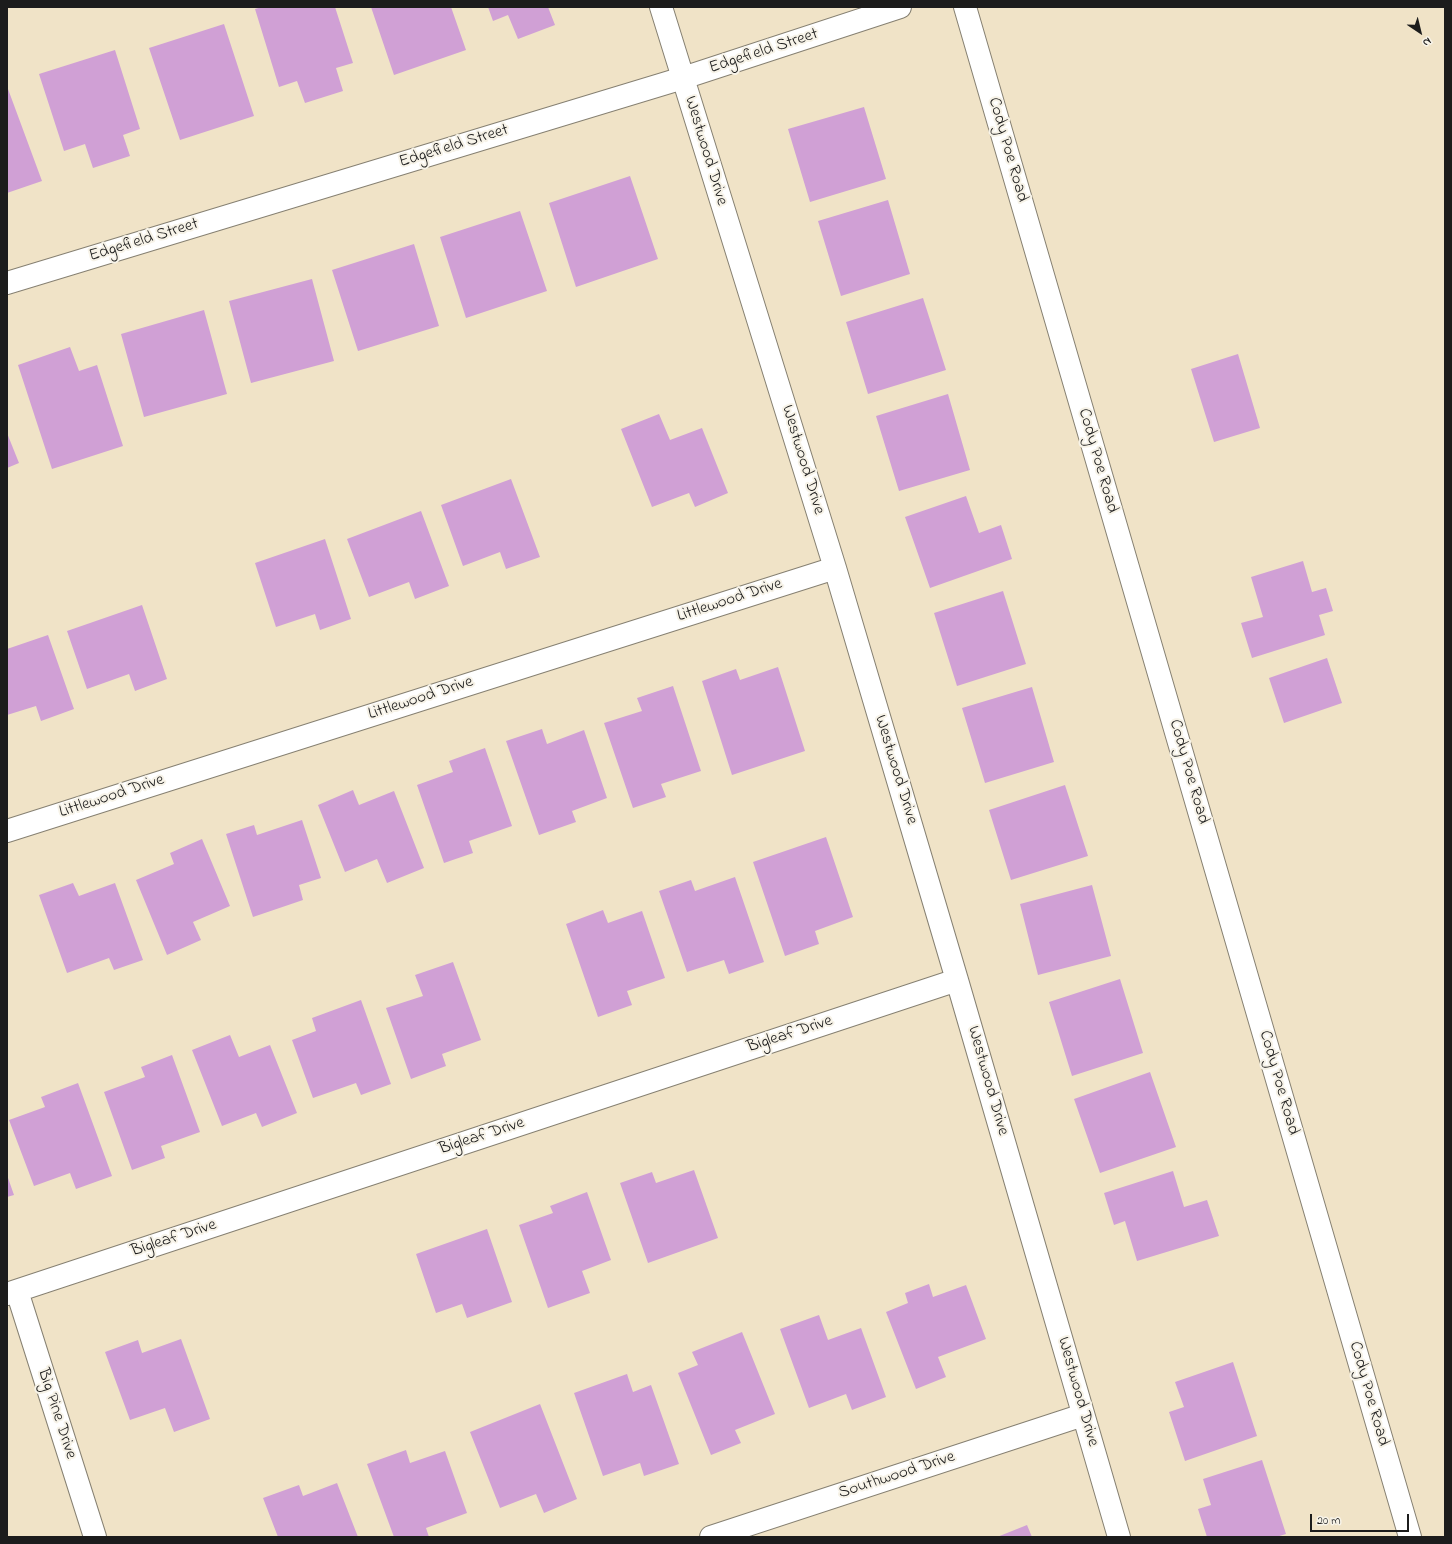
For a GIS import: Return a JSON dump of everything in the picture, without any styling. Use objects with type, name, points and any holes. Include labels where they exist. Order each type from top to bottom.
[{"type":"street","name":"Westwood Drive","points":[[661,7],[835,568],[1119,1537]]},
{"type":"street","name":"Edgefield Street","points":[[7,283],[683,78],[900,7]]},
{"type":"street","name":"Cody Poe Road","points":[[965,7],[1410,1537]]},
{"type":"street","name":"Littlewood Drive","points":[[7,831],[835,568]]},
{"type":"street","name":"Bigleaf Drive","points":[[12,1292],[957,980]]},
{"type":"street","name":"Big Pine Drive","points":[[12,1292],[95,1537]]},
{"type":"street","name":"Southwood Drive","points":[[711,1537],[1083,1415]]},
{"type":"building","points":[[262,7],[335,7],[353,63],[336,68],[343,91],[305,103],[297,81],[279,87],[255,9]]},
{"type":"building","points":[[371,7],[451,7],[466,50],[394,75]]},
{"type":"building","points":[[488,7],[548,7],[555,25],[518,39],[508,15],[493,21]]},
{"type":"building","points":[[224,24],[254,116],[180,140],[149,48]]},
{"type":"building","points":[[115,50],[140,129],[123,135],[130,156],[93,168],[85,144],[64,151],[39,74]]},
{"type":"building","points":[[8,89],[42,181],[7,193],[7,90]]},
{"type":"building","points":[[864,107],[886,179],[810,202],[788,129]]},
{"type":"building","points":[[630,176],[658,259],[576,287],[549,203]]},
{"type":"building","points":[[888,200],[910,274],[841,296],[818,221]]},
{"type":"building","points":[[520,211],[547,291],[466,318],[440,237]]},
{"type":"building","points":[[414,244],[439,326],[358,351],[332,270]]},
{"type":"building","points":[[312,279],[334,361],[251,383],[229,301]]},
{"type":"building","points":[[923,298],[946,370],[868,394],[846,322]]},
{"type":"building","points":[[204,310],[227,394],[144,417],[121,334]]},
{"type":"building","points":[[70,347],[79,371],[97,365],[123,446],[52,469],[18,365]]},
{"type":"building","points":[[1238,354],[1260,428],[1214,442],[1191,369]]},
{"type":"building","points":[[948,394],[970,470],[899,491],[876,416]]},
{"type":"building","points":[[659,414],[670,440],[702,428],[728,493],[695,507],[689,493],[652,507],[621,429]]},
{"type":"building","points":[[7,433],[19,463],[7,468]]},
{"type":"building","points":[[511,479],[540,557],[506,569],[500,552],[463,566],[441,505]]},
{"type":"building","points":[[966,496],[979,533],[1001,525],[1012,559],[930,588],[905,517]]},
{"type":"building","points":[[421,511],[449,586],[415,599],[409,582],[369,597],[347,539]]},
{"type":"building","points":[[325,539],[351,619],[320,630],[315,614],[276,627],[255,563]]},
{"type":"building","points":[[1303,561],[1312,592],[1326,588],[1333,611],[1319,615],[1325,635],[1252,658],[1241,623],[1263,617],[1251,577]]},
{"type":"building","points":[[1003,591],[1026,664],[957,686],[934,613]]},
{"type":"building","points":[[142,605],[167,679],[135,691],[129,674],[87,689],[67,631]]},
{"type":"building","points":[[48,635],[74,709],[41,721],[36,706],[7,715],[7,649]]},
{"type":"building","points":[[1327,658],[1342,703],[1284,723],[1269,678]]},
{"type":"building","points":[[778,667],[805,751],[732,775],[702,681],[736,669],[740,680]]},
{"type":"building","points":[[673,686],[701,771],[661,784],[666,797],[633,808],[604,723],[642,711],[637,698]]},
{"type":"building","points":[[1032,687],[1054,762],[985,783],[962,708]]},
{"type":"building","points":[[542,729],[547,744],[584,730],[607,798],[572,811],[576,822],[539,835],[506,741]]},
{"type":"building","points":[[485,748],[512,826],[469,841],[473,853],[444,863],[417,785],[453,772],[449,761]]},
{"type":"building","points":[[1065,785],[1088,856],[1011,880],[989,810]]},
{"type":"building","points":[[353,790],[359,805],[394,791],[424,868],[387,883],[377,859],[345,872],[318,805]]},
{"type":"building","points":[[302,820],[321,878],[299,885],[303,900],[253,917],[226,834],[254,825],[257,835]]},
{"type":"building","points":[[826,837],[853,917],[815,931],[819,944],[785,956],[753,862]]},
{"type":"building","points":[[202,839],[230,906],[193,922],[201,940],[167,955],[136,880],[174,864],[170,853]]},
{"type":"building","points":[[735,877],[764,962],[729,974],[724,960],[687,972],[659,891],[691,880],[695,891]]},
{"type":"building","points":[[73,883],[79,896],[115,883],[143,960],[114,970],[109,958],[67,973],[39,895]]},
{"type":"building","points":[[1092,885],[1111,956],[1038,975],[1020,904]]},
{"type":"building","points":[[603,910],[608,923],[642,911],[665,978],[627,991],[632,1005],[598,1017],[566,924]]},
{"type":"building","points":[[453,962],[481,1040],[442,1054],[446,1066],[411,1079],[386,1008],[423,996],[415,975]]},
{"type":"building","points":[[1120,979],[1143,1053],[1072,1076],[1049,1002]]},
{"type":"building","points":[[361,1000],[391,1084],[361,1095],[356,1083],[313,1098],[292,1040],[316,1031],[312,1018]]},
{"type":"building","points":[[230,1035],[239,1057],[270,1045],[297,1113],[262,1127],[256,1113],[222,1126],[192,1050]]},
{"type":"building","points":[[172,1055],[200,1132],[161,1146],[165,1158],[132,1170],[104,1092],[145,1077],[141,1067]]},
{"type":"building","points":[[1150,1072],[1176,1147],[1100,1173],[1074,1099]]},
{"type":"building","points":[[78,1083],[112,1176],[76,1189],[70,1173],[34,1186],[9,1120],[45,1107],[41,1097]]},
{"type":"building","points":[[694,1170],[718,1238],[648,1263],[620,1183],[652,1172],[656,1183]]},
{"type":"building","points":[[1173,1171],[1184,1207],[1207,1200],[1219,1236],[1137,1261],[1125,1221],[1114,1225],[1104,1193]]},
{"type":"building","points":[[7,1175],[14,1195],[7,1197]]},
{"type":"building","points":[[587,1192],[611,1260],[582,1271],[590,1293],[548,1308],[519,1225],[553,1213],[550,1206]]},
{"type":"building","points":[[487,1229],[512,1302],[467,1318],[462,1304],[436,1313],[416,1254]]},
{"type":"building","points":[[929,1284],[933,1297],[966,1285],[986,1339],[938,1357],[946,1377],[916,1389],[886,1312],[908,1303],[905,1293]]},
{"type":"building","points":[[819,1315],[828,1340],[861,1328],[886,1397],[852,1410],[846,1394],[809,1408],[780,1329]]},
{"type":"building","points":[[742,1332],[775,1414],[735,1430],[741,1443],[711,1455],[678,1373],[698,1365],[692,1352]]},
{"type":"building","points":[[181,1339],[210,1419],[174,1432],[165,1408],[130,1420],[105,1352],[138,1340],[142,1353]]},
{"type":"building","points":[[1233,1362],[1257,1436],[1185,1461],[1169,1412],[1184,1407],[1175,1382]]},
{"type":"building","points":[[627,1374],[633,1392],[651,1385],[679,1464],[644,1476],[640,1463],[603,1476],[574,1393]]},
{"type":"building","points":[[540,1404],[577,1499],[544,1513],[536,1494],[500,1508],[470,1432]]},
{"type":"building","points":[[406,1450],[410,1463],[445,1451],[467,1513],[426,1528],[429,1537],[394,1537],[367,1464]]},
{"type":"building","points":[[1262,1460],[1286,1534],[1276,1537],[1207,1537],[1198,1509],[1211,1505],[1203,1479]]},
{"type":"building","points":[[337,1483],[358,1537],[278,1537],[263,1498],[299,1485],[303,1496]]},
{"type":"building","points":[[1027,1525],[1032,1537],[997,1537]]}]
